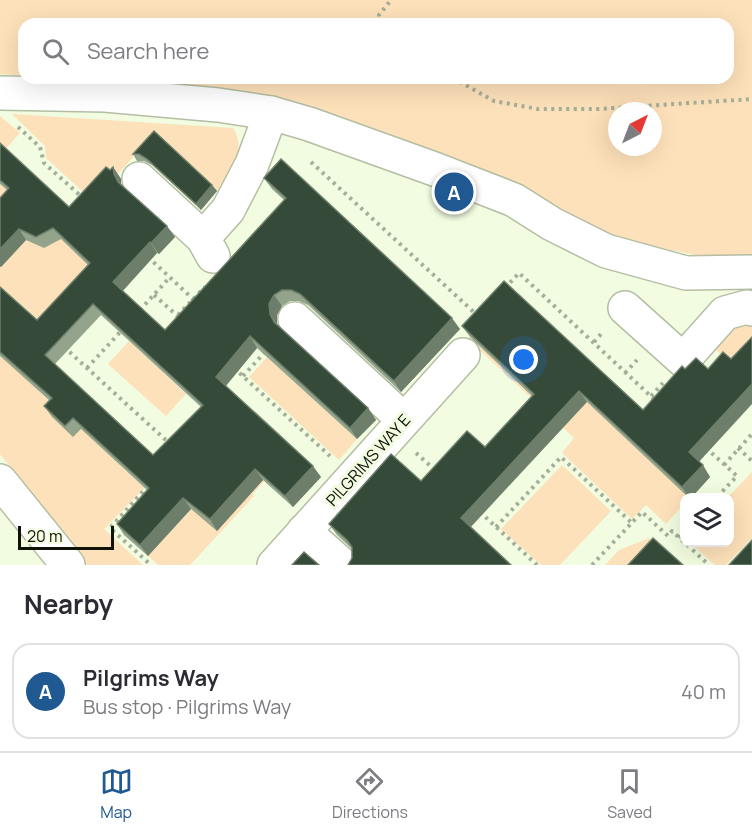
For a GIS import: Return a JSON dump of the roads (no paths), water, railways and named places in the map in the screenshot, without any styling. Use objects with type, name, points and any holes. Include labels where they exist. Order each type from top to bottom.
[{"type":"street","points":[[0,93],[105,95],[218,105],[271,113],[309,124],[514,200],[552,224],[606,251],[686,273],[752,272]]},
{"type":"street","points":[[139,179],[208,247],[252,164],[271,113]]},
{"type":"street","points":[[625,308],[683,360],[725,313],[747,307],[752,309]]},
{"type":"street","points":[[295,320],[399,426]]},
{"type":"street","name":"PILGRIMS WAY E","points":[[274,565],[463,355]]},
{"type":"street","points":[[0,480],[68,565]]},
{"type":"street","points":[[304,531],[342,565]]},
{"type":"place","name":"Pilgrims Way","points":[[454,192]]}]
